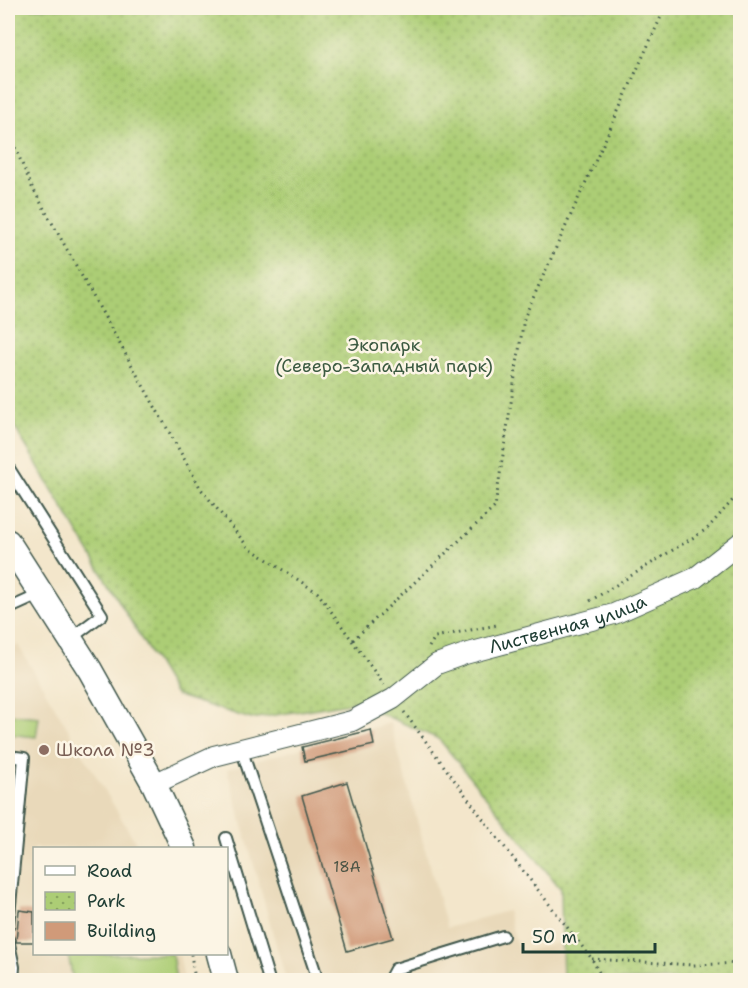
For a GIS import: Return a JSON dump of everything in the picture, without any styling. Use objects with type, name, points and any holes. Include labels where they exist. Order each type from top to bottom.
[{"type":"street","points":[[8,542],[90,670],[154,784],[183,847]]},
{"type":"street","name":"Лиственная улица","points":[[154,784],[214,756],[352,721],[393,699],[437,664],[465,654],[614,614],[694,578],[741,543]]},
{"type":"street","points":[[219,955],[226,981]]},
{"type":"lane","points":[[8,467],[102,615],[70,639]]},
{"type":"lane","points":[[8,609],[41,594]]},
{"type":"lane","points":[[241,748],[318,981]]},
{"type":"lane","points":[[8,756],[24,758],[8,926]]},
{"type":"lane","points":[[226,837],[269,981]]},
{"type":"lane","points":[[389,981],[395,969],[503,936]]},
{"type":"lane","points":[[8,939],[13,981]]},
{"type":"path","points":[[353,640],[495,507],[524,318],[664,8]]},
{"type":"path","points":[[8,131],[32,187],[201,489],[248,547],[318,593],[393,699],[592,959],[603,981]]},
{"type":"path","points":[[586,603],[706,529],[741,492]]},
{"type":"path","points":[[423,655],[435,637],[506,623]]},
{"type":"path","points":[[191,955],[195,981]]},
{"type":"path","points":[[592,959],[693,965],[741,963]]},
{"type":"path","points":[[500,981],[527,973]]},
{"type":"shaded area","name":"Школа №3","points":[[18,645],[138,847],[33,847],[33,955],[179,955],[184,980],[8,980],[8,652]]},
{"type":"shaded area","points":[[390,723],[447,928],[507,911],[519,953],[571,939],[582,980],[286,980],[227,769]]},
{"type":"green space","name":"Экопарк (Северо-Западный парк)","points":[[8,8],[740,8],[740,980],[563,980],[561,889],[439,739],[355,702],[251,719],[175,695],[8,416]]},
{"type":"green space","points":[[8,714],[39,717],[36,737],[8,734]]},
{"type":"green space","points":[[68,955],[172,955],[176,980],[73,980]]},
{"type":"building","points":[[371,730],[374,745],[305,761],[302,747]]},
{"type":"building","points":[[347,782],[393,938],[347,951],[302,796]]},
{"type":"building","points":[[19,910],[33,912],[33,942],[16,942]]},
{"type":"place","name":"Школа №3","points":[[44,750]]}]
